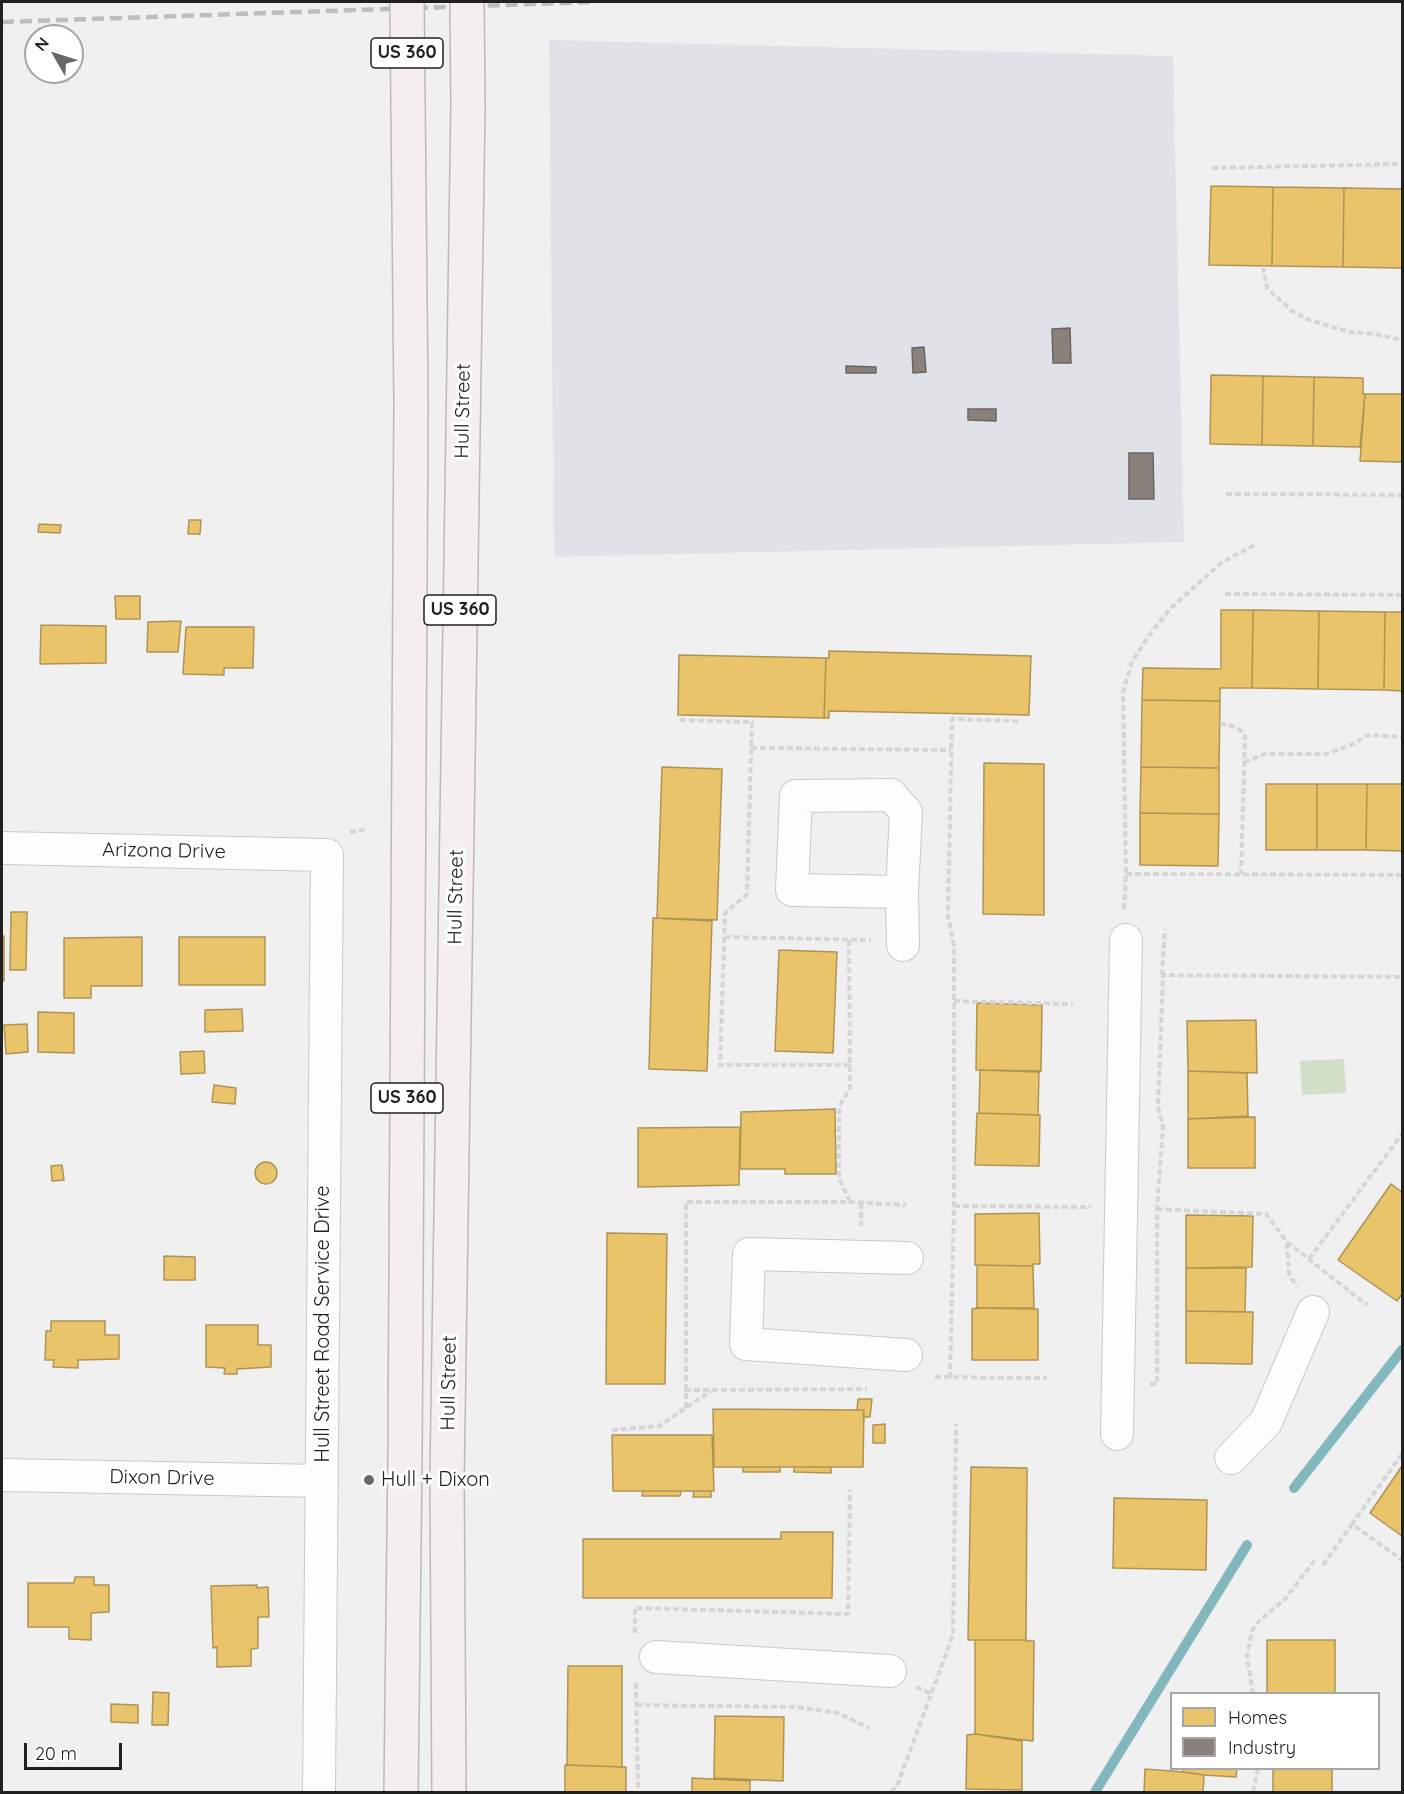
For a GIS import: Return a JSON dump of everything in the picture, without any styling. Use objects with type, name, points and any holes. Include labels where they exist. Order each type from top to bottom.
[{"type":"main road","name":"US 360","points":[[401,1792],[411,403],[406,2]]},
{"type":"main road","name":"Hull Street","points":[[449,1792],[447,1478],[468,104],[467,2]]},
{"type":"street","points":[[892,943],[902,892],[906,812],[891,795],[796,796],[792,890],[902,892]]},
{"type":"street","name":"Arizona Drive","points":[[2,848],[327,855]]},
{"type":"street","name":"Hull Street Road Service Drive","points":[[319,1792],[327,855]]},
{"type":"street","points":[[1117,1434],[1125,927]]},
{"type":"street","points":[[906,1355],[746,1344],[749,1254],[907,1258]]},
{"type":"street","points":[[1231,1458],[1266,1422],[1313,1312]]},
{"type":"street","name":"Dixon Drive","points":[[2,1475],[322,1481]]},
{"type":"street","points":[[656,1657],[900,1678]]},
{"type":"path","points":[[1212,168],[1402,164]]},
{"type":"path","points":[[1263,266],[1267,288],[1292,311],[1308,319],[1349,332],[1375,333],[1402,340]]},
{"type":"path","points":[[1226,494],[1402,495]]},
{"type":"path","points":[[1125,927],[1123,692],[1132,662],[1150,634],[1184,596],[1221,563],[1256,544]]},
{"type":"path","points":[[1225,594],[1402,595]]},
{"type":"path","points":[[950,1378],[954,1206],[954,946],[948,916],[952,719],[1018,722]]},
{"type":"path","points":[[680,720],[752,722],[747,894],[725,913],[720,1065],[850,1065]]},
{"type":"path","points":[[1220,724],[1232,726],[1245,736],[1241,874]]},
{"type":"path","points":[[1244,762],[1265,754],[1325,754],[1351,745],[1368,735],[1402,737]]},
{"type":"path","points":[[751,748],[952,750]]},
{"type":"path","points":[[1126,874],[1402,875]]},
{"type":"path","points":[[1157,1384],[1157,1209],[1163,1127],[1158,1107],[1165,929]]},
{"type":"path","points":[[724,937],[892,943]]},
{"type":"path","points":[[849,940],[850,1088],[839,1107],[839,1178],[850,1202]]},
{"type":"path","points":[[1163,975],[1402,977]]},
{"type":"path","points":[[954,1001],[1073,1004]]},
{"type":"path","points":[[1309,1259],[1402,1134]]},
{"type":"path","points":[[861,1203],[861,1237]]},
{"type":"path","points":[[954,1206],[1063,1207]]},
{"type":"path","points":[[1157,1209],[1266,1214],[1287,1242],[1367,1305]]},
{"type":"path","points":[[1287,1242],[1289,1274]]},
{"type":"path","points":[[935,1377],[1047,1378]]},
{"type":"path","points":[[685,1390],[867,1389]]},
{"type":"path","points":[[612,1430],[658,1426],[713,1390]]},
{"type":"path","points":[[891,1792],[897,1786],[953,1635],[956,1424]]},
{"type":"path","points":[[1323,1565],[1402,1454]]},
{"type":"path","points":[[1353,1524],[1402,1560]]},
{"type":"path","points":[[1253,1692],[1247,1656],[1252,1631],[1259,1620],[1285,1599],[1315,1560]]},
{"type":"path","points":[[900,1678],[932,1694]]},
{"type":"path","points":[[636,1705],[796,1707],[838,1713],[869,1728]]},
{"type":"path","points":[[1253,1792],[1258,1770]]},
{"type":"shaded area","points":[[549,40],[1173,56],[1184,542],[554,557]]},
{"type":"green space","points":[[1344,1059],[1346,1093],[1302,1095],[1300,1061]]},
{"type":"building: Homes","points":[[1211,186],[1273,187],[1272,266],[1209,265]]},
{"type":"building: Homes","points":[[1273,187],[1344,188],[1343,267],[1272,266]]},
{"type":"building: Homes","points":[[1344,188],[1402,189],[1402,268],[1343,267]]},
{"type":"building: Homes","points":[[1211,375],[1263,376],[1262,445],[1210,444]]},
{"type":"building: Homes","points":[[1263,376],[1314,377],[1313,446],[1262,445]]},
{"type":"building: Homes","points":[[1314,377],[1363,378],[1363,394],[1365,394],[1360,447],[1313,446]]},
{"type":"building: Homes","points":[[1365,394],[1402,394],[1402,462],[1360,461]]},
{"type":"building: Homes","points":[[189,520],[201,520],[200,534],[188,534]]},
{"type":"building: Homes","points":[[39,524],[61,525],[60,533],[38,532]]},
{"type":"building: Homes","points":[[115,596],[140,596],[140,619],[116,619]]},
{"type":"building: Homes","points":[[1221,610],[1253,610],[1252,688],[1220,688],[1220,701],[1142,700],[1143,668],[1221,669]]},
{"type":"building: Homes","points":[[1253,610],[1319,611],[1318,689],[1252,688]]},
{"type":"building: Homes","points":[[1319,611],[1385,612],[1384,690],[1318,689]]},
{"type":"building: Homes","points":[[1385,612],[1402,612],[1402,691],[1384,690]]},
{"type":"building: Homes","points":[[181,621],[178,652],[147,652],[148,622]]},
{"type":"building: Homes","points":[[41,625],[106,626],[106,663],[40,664]]},
{"type":"building: Homes","points":[[186,627],[254,627],[253,668],[224,668],[224,675],[183,674]]},
{"type":"building: Homes","points":[[829,651],[1031,656],[1029,715],[829,711],[829,718],[824,718],[826,658],[829,658]]},
{"type":"building: Homes","points":[[679,655],[826,658],[824,718],[678,715]]},
{"type":"building: Homes","points":[[1142,700],[1220,701],[1219,768],[1141,767]]},
{"type":"building: Homes","points":[[984,763],[1044,764],[1044,915],[983,914]]},
{"type":"building: Homes","points":[[662,767],[722,769],[717,920],[657,918]]},
{"type":"building: Homes","points":[[1141,767],[1219,768],[1219,814],[1140,813]]},
{"type":"building: Homes","points":[[1266,784],[1317,784],[1317,850],[1266,850]]},
{"type":"building: Homes","points":[[1317,784],[1367,784],[1366,850],[1317,850]]},
{"type":"building: Homes","points":[[1367,784],[1402,784],[1402,851],[1366,850]]},
{"type":"building: Homes","points":[[1140,813],[1219,814],[1218,866],[1140,865]]},
{"type":"building: Homes","points":[[11,912],[27,912],[26,970],[10,970]]},
{"type":"building: Homes","points":[[653,918],[712,921],[707,1071],[649,1069]]},
{"type":"building: Homes","points":[[2,936],[4,936],[4,981],[2,981]]},
{"type":"building: Homes","points":[[142,937],[142,986],[91,986],[91,998],[64,998],[64,938]]},
{"type":"building: Homes","points":[[179,937],[265,937],[265,985],[179,985]]},
{"type":"building: Homes","points":[[779,950],[837,952],[833,1053],[775,1051]]},
{"type":"building: Homes","points":[[977,1003],[1042,1005],[1041,1071],[976,1070]]},
{"type":"building: Homes","points":[[242,1009],[243,1031],[205,1032],[205,1010]]},
{"type":"building: Homes","points":[[38,1012],[74,1013],[74,1053],[38,1052]]},
{"type":"building: Homes","points":[[1256,1020],[1257,1073],[1188,1071],[1187,1021]]},
{"type":"building: Homes","points":[[27,1024],[28,1052],[6,1054],[4,1025]]},
{"type":"building: Homes","points":[[204,1051],[205,1073],[181,1074],[180,1052]]},
{"type":"building: Homes","points":[[980,1070],[1039,1072],[1038,1115],[979,1113]]},
{"type":"building: Homes","points":[[1188,1071],[1247,1073],[1248,1116],[1188,1119]]},
{"type":"building: Homes","points":[[214,1085],[236,1088],[235,1104],[212,1102]]},
{"type":"building: Homes","points":[[835,1109],[836,1174],[785,1174],[785,1169],[740,1169],[741,1112]]},
{"type":"building: Homes","points":[[977,1113],[1040,1115],[1039,1166],[975,1165]]},
{"type":"building: Homes","points":[[1255,1117],[1255,1168],[1188,1168],[1188,1119]]},
{"type":"building: Homes","points":[[740,1127],[739,1185],[638,1187],[638,1128]]},
{"type":"building: Homes","points":[[266,1162],[274,1165],[277,1173],[274,1181],[266,1184],[258,1181],[255,1173],[258,1165]]},
{"type":"building: Homes","points":[[62,1165],[64,1180],[52,1181],[51,1166]]},
{"type":"building: Homes","points":[[1391,1184],[1402,1192],[1402,1294],[1397,1301],[1338,1260]]},
{"type":"building: Homes","points":[[1039,1213],[1040,1264],[1033,1264],[1033,1266],[975,1265],[975,1214]]},
{"type":"building: Homes","points":[[1186,1215],[1253,1216],[1252,1267],[1186,1268]]},
{"type":"building: Homes","points":[[607,1233],[667,1234],[665,1384],[606,1384]]},
{"type":"building: Homes","points":[[164,1256],[195,1257],[195,1280],[164,1280]]},
{"type":"building: Homes","points":[[977,1265],[1033,1266],[1034,1308],[977,1308]]},
{"type":"building: Homes","points":[[1186,1268],[1246,1268],[1245,1312],[1186,1311]]},
{"type":"building: Homes","points":[[972,1309],[1038,1309],[1038,1360],[972,1360]]},
{"type":"building: Homes","points":[[1186,1311],[1253,1312],[1252,1364],[1186,1363]]},
{"type":"building: Homes","points":[[51,1321],[105,1321],[105,1335],[119,1335],[119,1359],[78,1360],[78,1368],[53,1367],[54,1360],[45,1360],[46,1331],[51,1331]]},
{"type":"building: Homes","points":[[206,1325],[258,1325],[258,1345],[271,1345],[271,1367],[237,1369],[237,1374],[224,1374],[225,1368],[206,1367]]},
{"type":"building: Homes","points":[[858,1399],[872,1399],[870,1417],[863,1417],[864,1410],[857,1410]]},
{"type":"building: Homes","points":[[713,1409],[864,1410],[863,1467],[714,1467]]},
{"type":"building: Homes","points":[[885,1424],[885,1443],[873,1443],[873,1425]]},
{"type":"building: Homes","points":[[612,1435],[712,1435],[714,1491],[613,1491]]},
{"type":"building: Homes","points":[[1402,1466],[1402,1536],[1370,1513]]},
{"type":"building: Homes","points":[[743,1467],[780,1467],[780,1472],[743,1472]]},
{"type":"building: Homes","points":[[794,1467],[831,1467],[831,1473],[794,1472]]},
{"type":"building: Homes","points":[[971,1467],[1027,1468],[1026,1640],[968,1640]]},
{"type":"building: Homes","points":[[643,1491],[681,1491],[680,1496],[642,1496]]},
{"type":"building: Homes","points":[[694,1491],[711,1491],[711,1497],[693,1497]]},
{"type":"building: Homes","points":[[1114,1498],[1207,1500],[1206,1570],[1113,1568]]},
{"type":"building: Homes","points":[[781,1532],[833,1532],[832,1598],[583,1598],[583,1539],[781,1539]]},
{"type":"building: Homes","points":[[75,1577],[94,1577],[94,1585],[109,1585],[109,1612],[91,1613],[91,1640],[69,1639],[69,1627],[28,1627],[28,1583],[74,1583]]},
{"type":"building: Homes","points":[[257,1585],[257,1588],[268,1587],[269,1617],[258,1617],[258,1648],[251,1649],[251,1666],[217,1667],[217,1647],[213,1648],[211,1586]]},
{"type":"building: Homes","points":[[975,1640],[1034,1641],[1033,1741],[975,1734]]},
{"type":"building: Homes","points":[[1267,1640],[1335,1640],[1335,1692],[1267,1692]]},
{"type":"building: Homes","points":[[568,1666],[622,1666],[622,1767],[567,1765]]},
{"type":"building: Homes","points":[[153,1692],[169,1693],[168,1725],[152,1725]]},
{"type":"building: Homes","points":[[111,1704],[138,1705],[138,1723],[111,1722]]},
{"type":"building: Homes","points":[[715,1716],[784,1717],[783,1781],[714,1778]]},
{"type":"building: Homes","points":[[975,1734],[1022,1741],[1022,1790],[966,1789],[967,1735]]},
{"type":"building: Homes","points":[[565,1765],[626,1767],[626,1792],[565,1792]]},
{"type":"building: Homes","points":[[1145,1769],[1204,1775],[1203,1792],[1144,1792]]},
{"type":"building: Homes","points":[[1183,1770],[1237,1770],[1236,1777],[1183,1772]]},
{"type":"building: Homes","points":[[1273,1770],[1332,1770],[1332,1792],[1273,1792]]},
{"type":"building: Homes","points":[[692,1778],[750,1781],[750,1792],[692,1792]]},
{"type":"building: Industry","points":[[1070,328],[1071,363],[1053,363],[1052,329]]},
{"type":"building: Industry","points":[[924,347],[926,372],[913,373],[912,348]]},
{"type":"building: Industry","points":[[846,366],[876,367],[876,373],[846,373]]},
{"type":"building: Industry","points":[[968,409],[996,409],[996,421],[968,420]]},
{"type":"building: Industry","points":[[1129,453],[1153,453],[1154,499],[1129,499]]},
{"type":"waterway","points":[[1294,1488],[1402,1350]]},
{"type":"waterway","points":[[1095,1792],[1247,1545]]},
{"type":"railway","points":[[2,22],[593,2]]},
{"type":"place","name":"Hull + Dixon","points":[[369,1480]]}]
